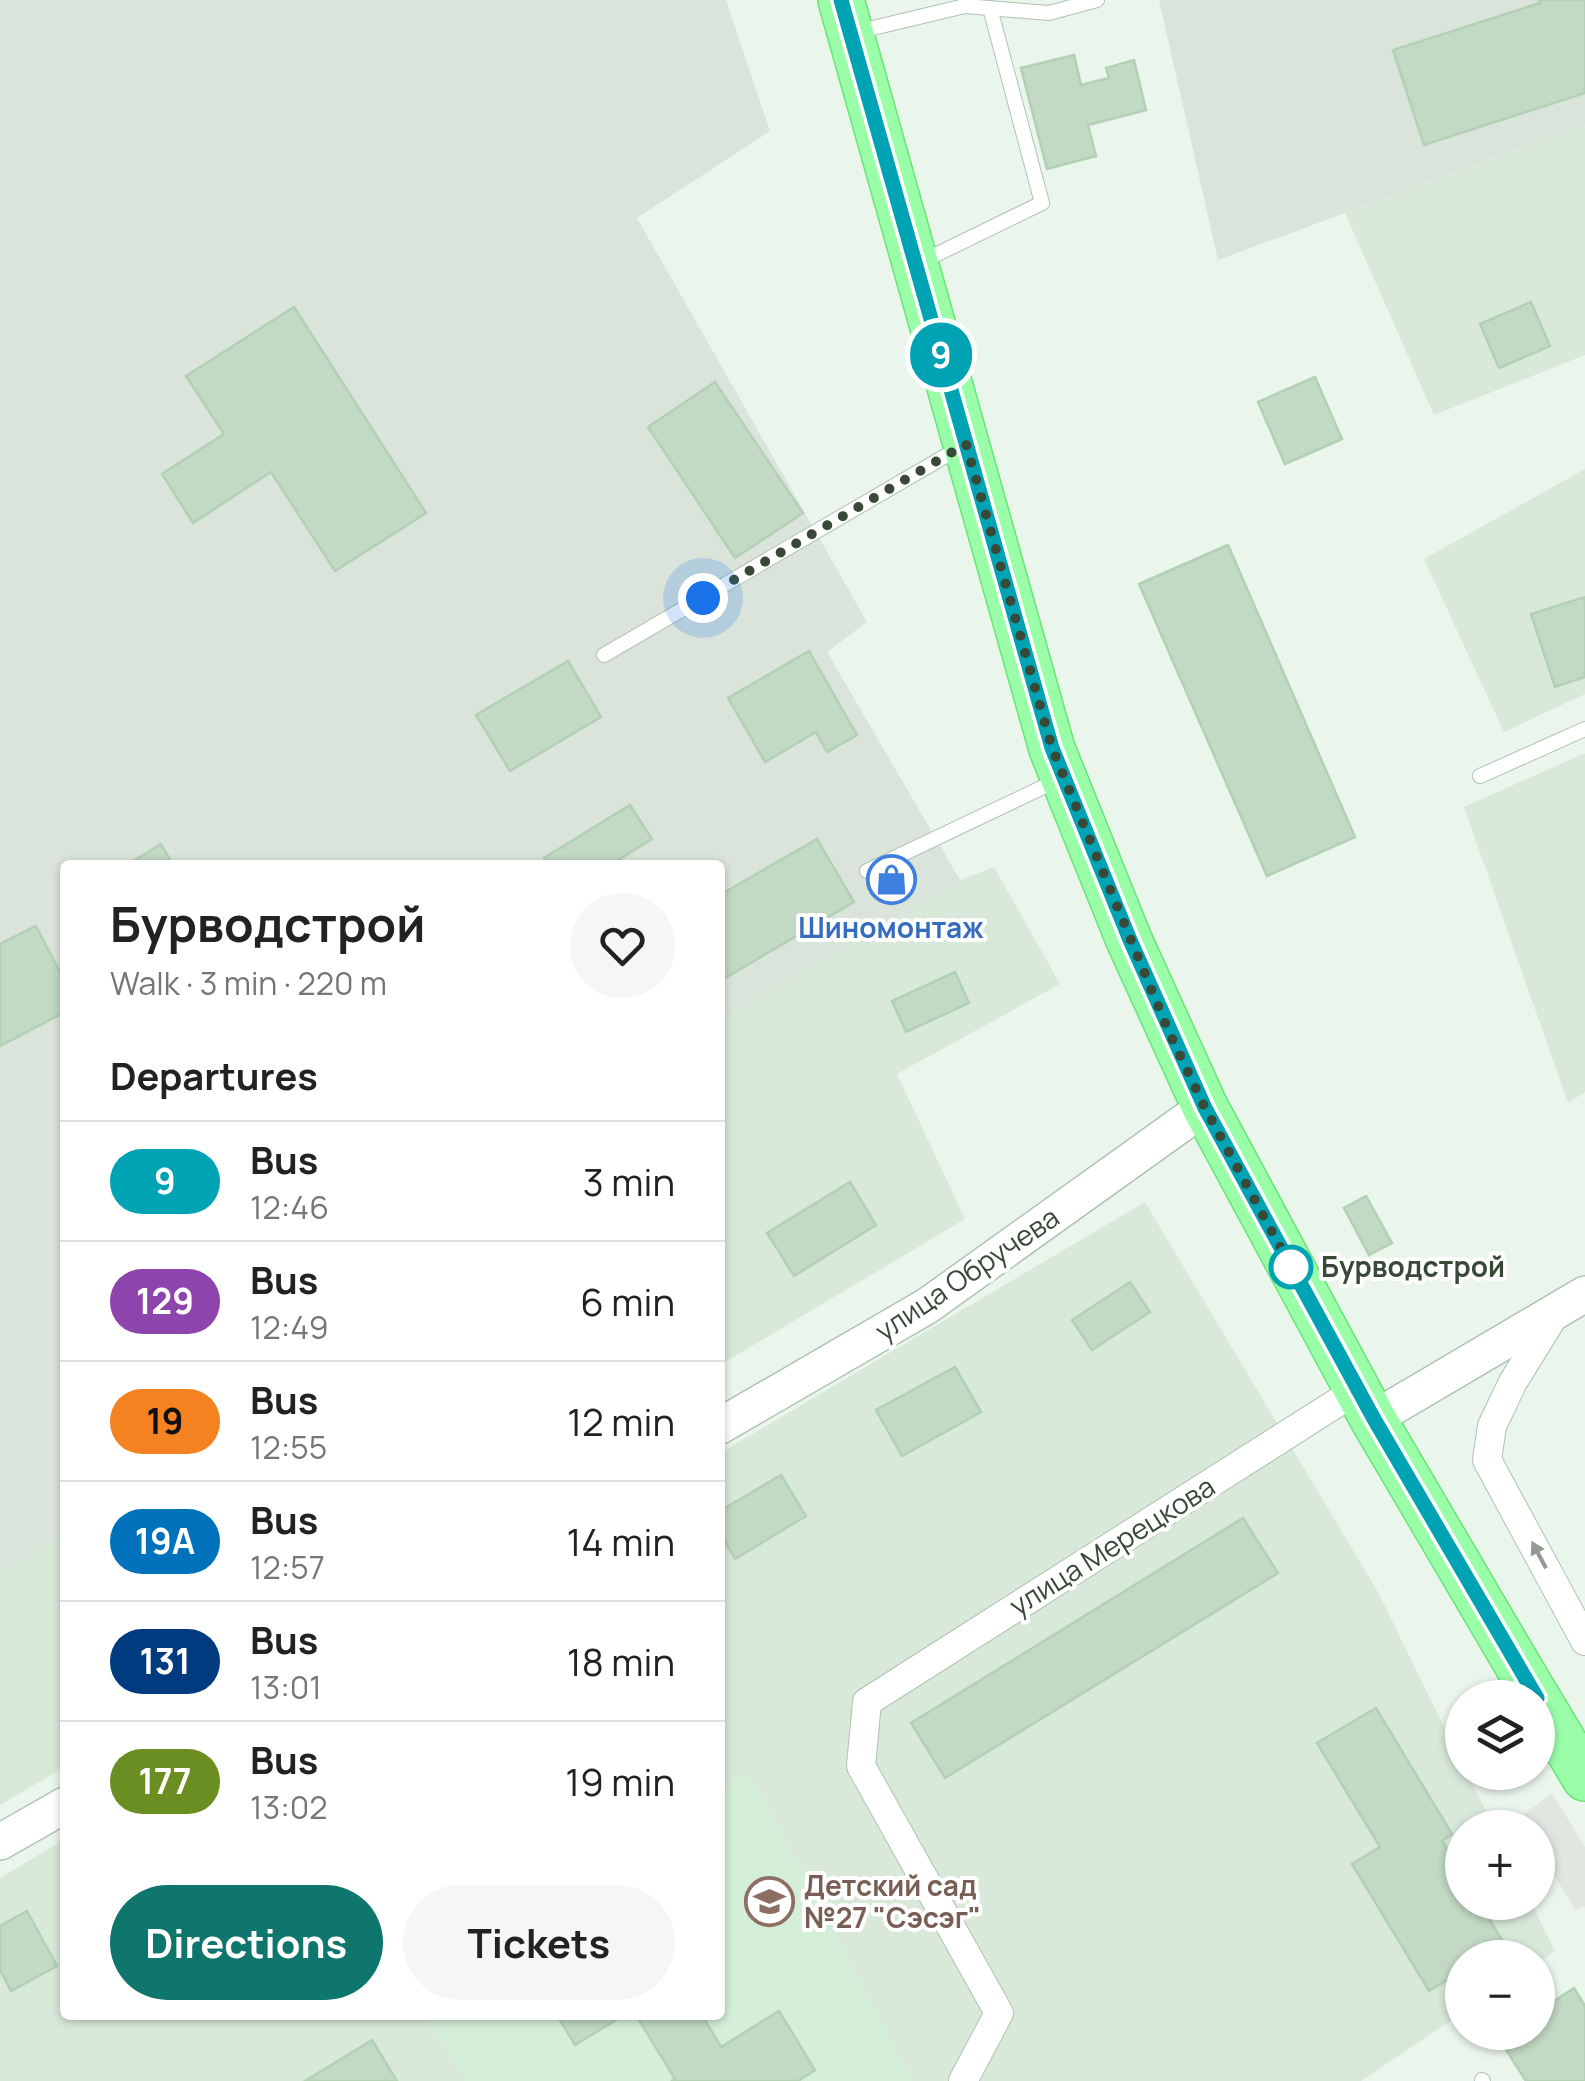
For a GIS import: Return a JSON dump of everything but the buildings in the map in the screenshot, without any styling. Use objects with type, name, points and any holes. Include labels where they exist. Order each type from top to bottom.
[{"type":"main road","points":[[846,16],[1052,748],[1130,940],[1205,1108],[1365,1404],[1526,1680]]},
{"type":"main road","points":[[1555,1728],[1585,1778]]},
{"type":"street","name":"улица Обручева","points":[[725,1423],[927,1306],[1205,1108]]},
{"type":"street","points":[[1365,1404],[1571,1303]]},
{"type":"street","points":[[1571,1303],[1512,1382],[1492,1426],[1487,1460],[1585,1641]]},
{"type":"street","name":"улица Мерецкова","points":[[963,2081],[998,2013],[861,1766],[866,1702],[1365,1404]]},
{"type":"street","points":[[0,1842],[60,1808]]},
{"type":"lane","points":[[846,16],[965,6],[1049,13],[1096,0]]},
{"type":"lane","points":[[916,265],[1042,203],[990,8]]},
{"type":"lane","points":[[604,655],[966,444]]},
{"type":"lane","points":[[1480,776],[1585,729]]},
{"type":"lane","points":[[867,871],[1064,778]]},
{"type":"shaded area","points":[[0,0],[726,0],[770,131],[637,218],[867,622],[827,652],[960,880],[725,1015],[725,860],[60,860],[60,1536],[0,1570]]},
{"type":"shaded area","points":[[1159,0],[1585,0],[1585,124],[1218,260]]},
{"type":"shaded area","points":[[1585,124],[1585,355],[1434,415],[1345,213]]},
{"type":"shaded area","points":[[1585,469],[1585,694],[1504,732],[1424,559]]},
{"type":"shaded area","points":[[1585,753],[1585,1092],[1568,1103],[1464,807]]},
{"type":"shaded area","points":[[994,867],[1060,984],[897,1074],[965,1219],[725,1362],[725,1015],[960,880]]},
{"type":"shaded area","points":[[1145,1202],[1379,1594],[1445,1729],[1445,1790],[1476,1790],[1486,1810],[1445,1810],[1445,1920],[1540,1920],[1550,1940],[1445,1940],[1445,2024],[1361,2081],[0,2081],[0,1878],[60,1842],[60,2020],[725,2020],[725,1450]]},
{"type":"shaded area","points":[[60,1536],[60,1770],[0,1805],[0,1570]]},
{"type":"shaded area","name":"Детский сад №27 \"Сэсэг\"","points":[[750,1773],[913,2081],[466,2081],[428,2020],[725,2020],[725,1786]]},
{"type":"shaded area","points":[[1552,1793],[1585,1847],[1585,1907],[1575,1910],[1555,1876],[1555,1810],[1530,1810]]},
{"type":"bus line","name":"9","points":[[841,0],[1052,748],[1130,940],[1205,1108],[1374,1419],[1526,1680]]},
{"type":"place","name":"Шиномонтаж","points":[[891,880]]},
{"type":"place","name":"Бурводстрой","points":[[1291,1267]]},
{"type":"place","name":"Детский сад №27 \"Сэсэг\"","points":[[769,1902]]},
{"type":"route","points":[[703,598],[966,444],[1052,748],[1168,1030],[1205,1108],[1291,1267]]}]
